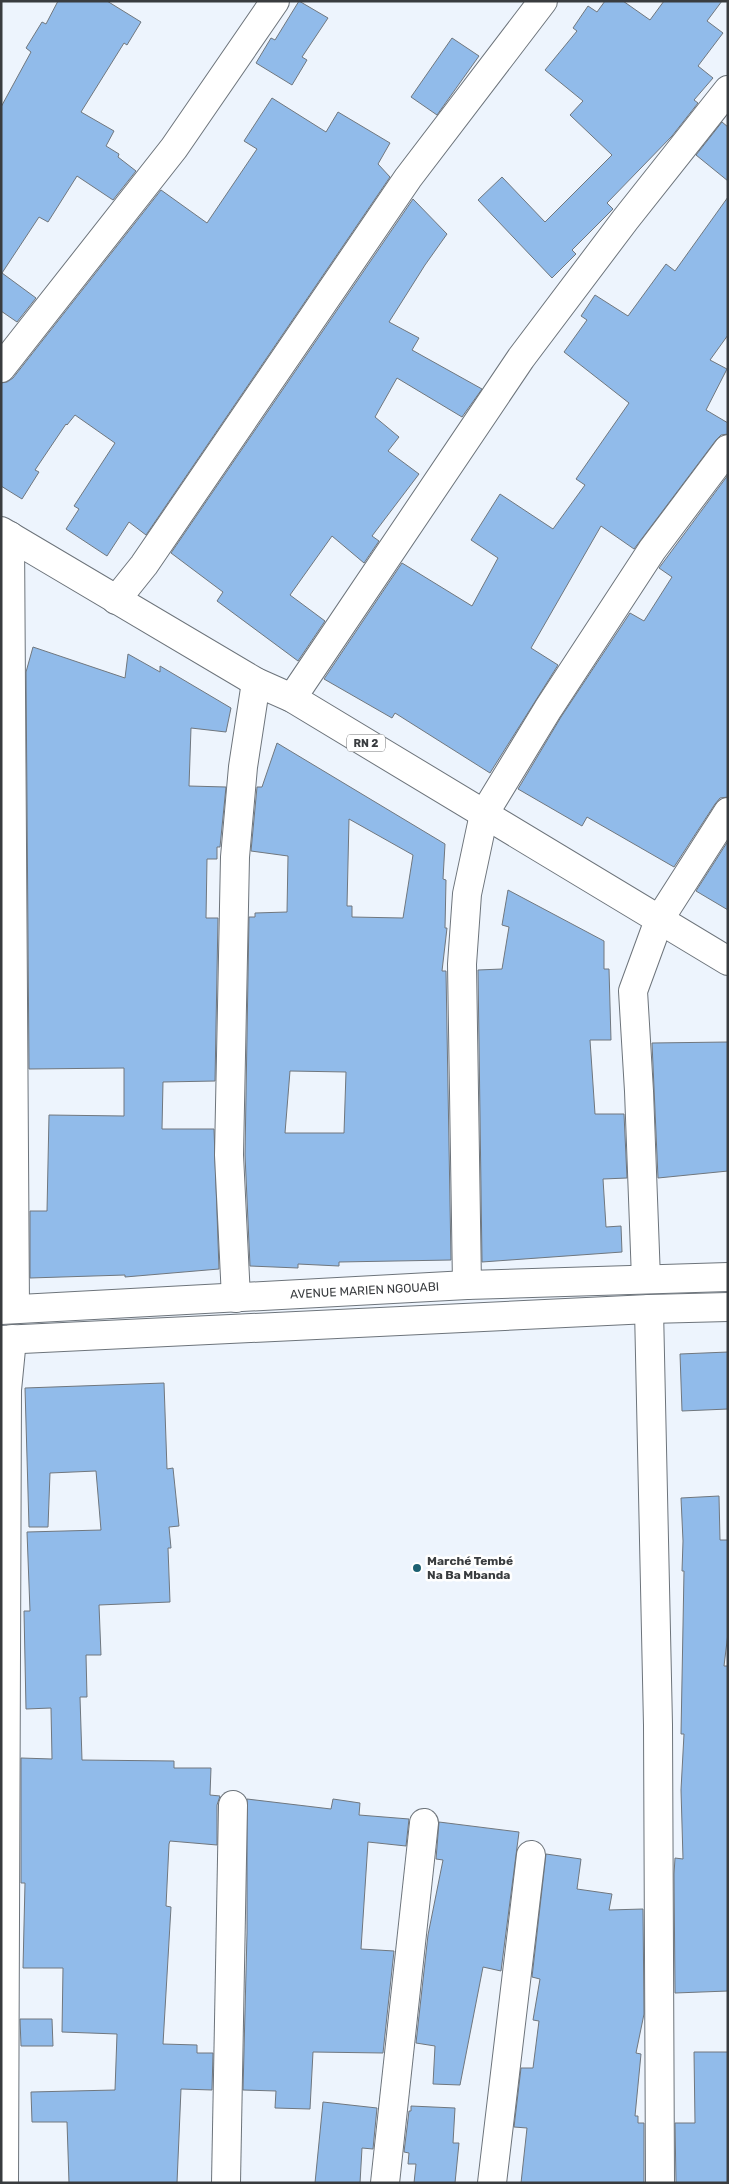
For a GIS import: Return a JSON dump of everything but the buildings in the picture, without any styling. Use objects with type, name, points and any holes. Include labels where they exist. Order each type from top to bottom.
[{"type":"main road","points":[[1,368],[174,148],[275,1]]},
{"type":"main road","points":[[116,600],[144,565],[408,178],[543,1]]},
{"type":"main road","points":[[292,698],[521,358],[625,220],[728,90]]},
{"type":"main road","points":[[467,1285],[462,964],[467,894],[484,814],[548,708],[652,550],[728,449]]},
{"type":"main road","points":[[6,534],[8,1310]]},
{"type":"main road","name":"RN 2","points":[[6,534],[256,682],[292,698],[728,961]]},
{"type":"main road","points":[[236,1298],[229,1155],[235,857],[243,767],[256,682]]},
{"type":"main road","points":[[646,1279],[639,1091],[632,991],[658,920],[728,812]]},
{"type":"main road","name":"AVENUE MARIEN NGOUABI","points":[[8,1310],[467,1285],[728,1277]]},
{"type":"main road","points":[[4,2183],[7,1340],[649,1309],[728,1307]]},
{"type":"main road","points":[[649,1309],[658,1725],[660,2183]]},
{"type":"main road","points":[[226,2183],[233,1805]]},
{"type":"main road","points":[[385,2183],[424,1823]]},
{"type":"main road","points":[[492,2183],[531,1855]]},
{"type":"place","name":"Marché Tembé Na Ba Mbanda","points":[[417,1568]]}]
